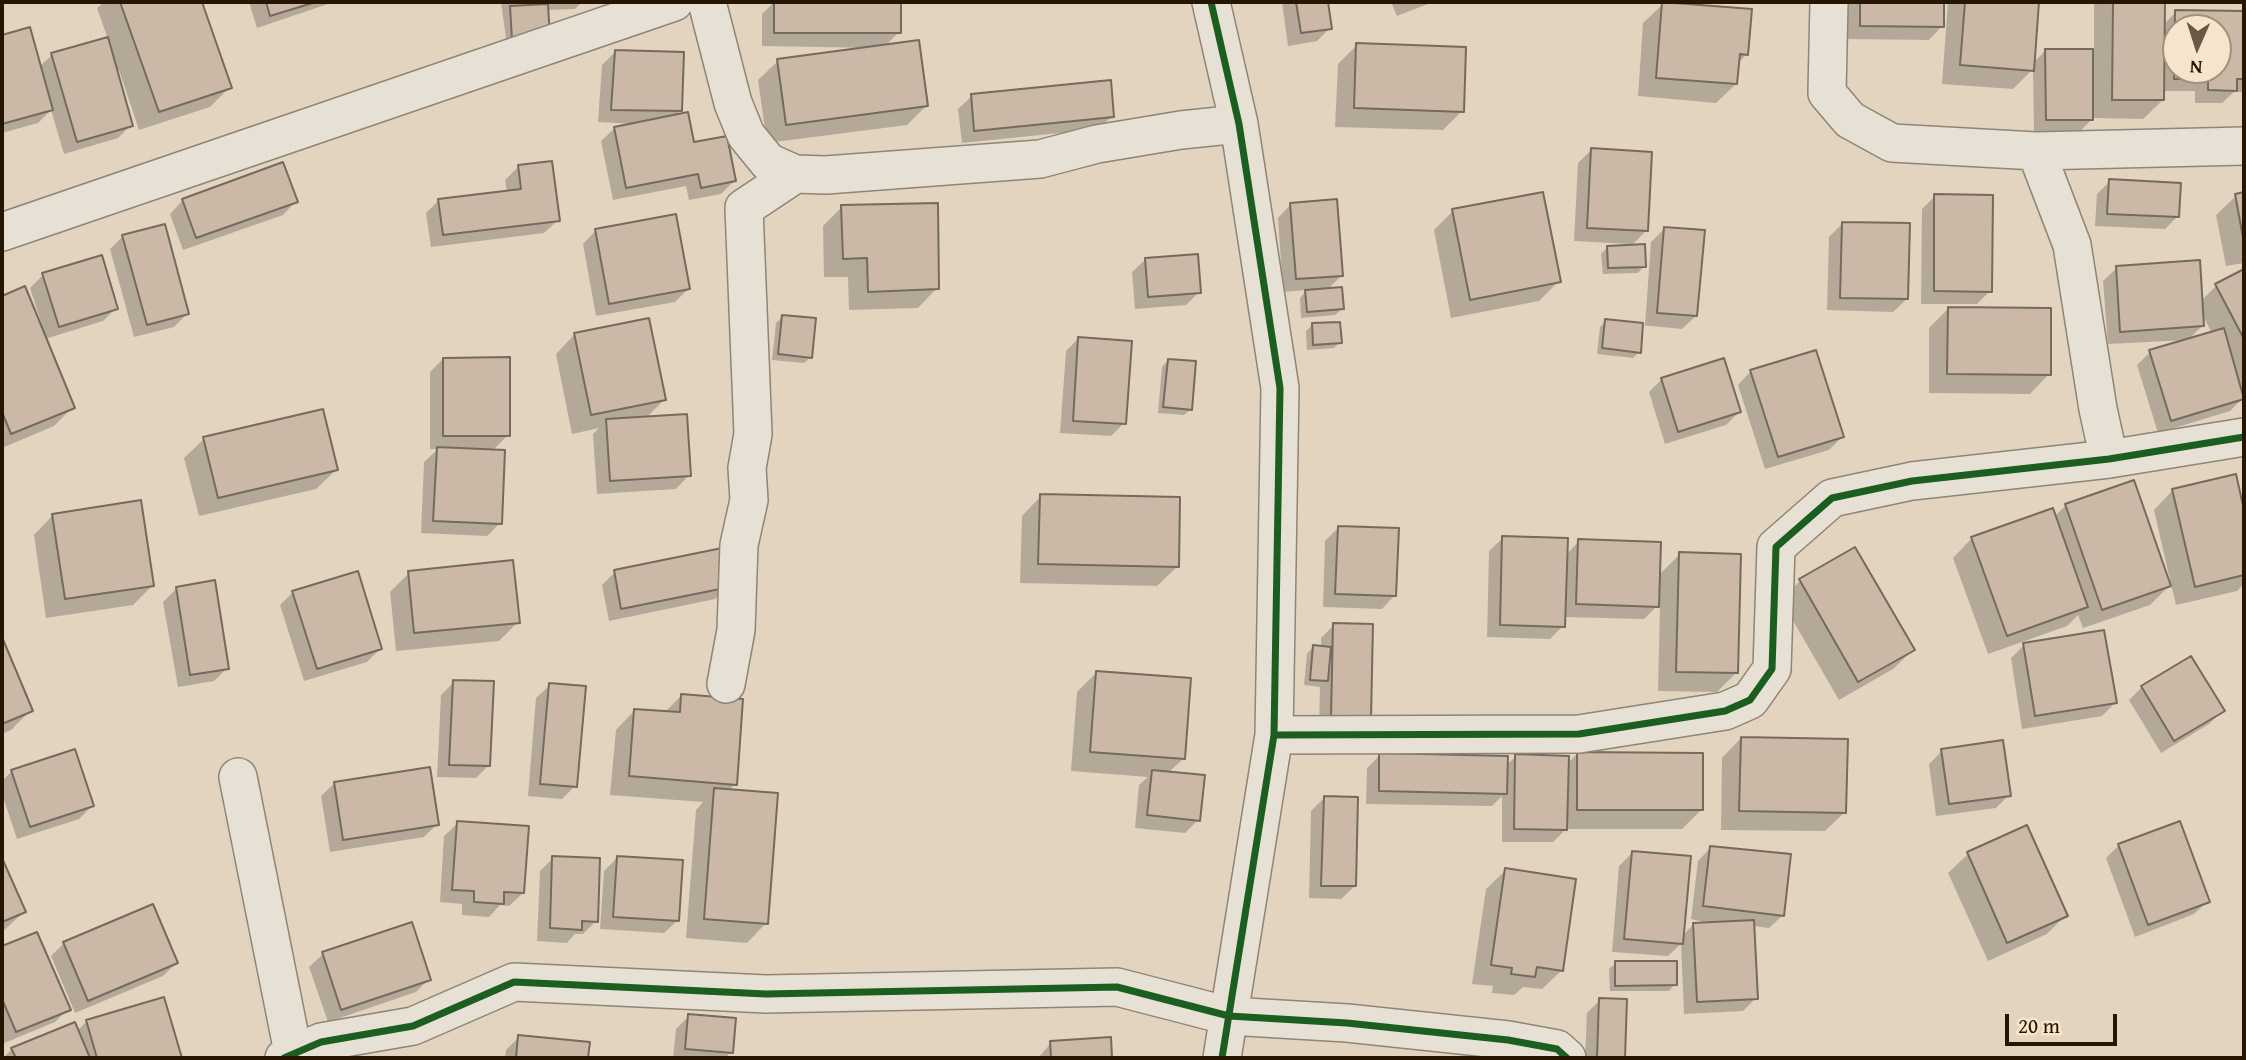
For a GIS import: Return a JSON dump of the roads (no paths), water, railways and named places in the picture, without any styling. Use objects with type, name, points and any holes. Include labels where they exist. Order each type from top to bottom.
[{"type":"street","points":[[2,232],[674,2]]},
{"type":"street","points":[[708,2],[733,103],[746,135],[768,162],[794,174],[826,175],[1040,159],[1097,144],[1238,124]]},
{"type":"street","points":[[1211,2],[1238,124],[1280,388],[1274,735],[1222,1058]]},
{"type":"street","points":[[1829,2],[1827,93],[1850,120],[1892,143],[2036,151],[2244,146]]},
{"type":"street","points":[[726,684],[736,630],[739,545],[749,500],[747,468],[753,434],[744,208],[746,135]]},
{"type":"street","points":[[2036,151],[2072,245],[2109,459]]},
{"type":"street","points":[[744,208],[794,174]]},
{"type":"street","points":[[1274,735],[1579,734],[1725,711],[1750,700],[1772,669],[1776,547],[1832,498],[1912,481],[2109,459],[2244,437]]},
{"type":"street","points":[[238,777],[288,1055],[321,1042],[413,1026],[514,982],[766,994],[1117,987],[1228,1016],[1347,1023],[1508,1040],[1557,1049],[1567,1058]]}]
